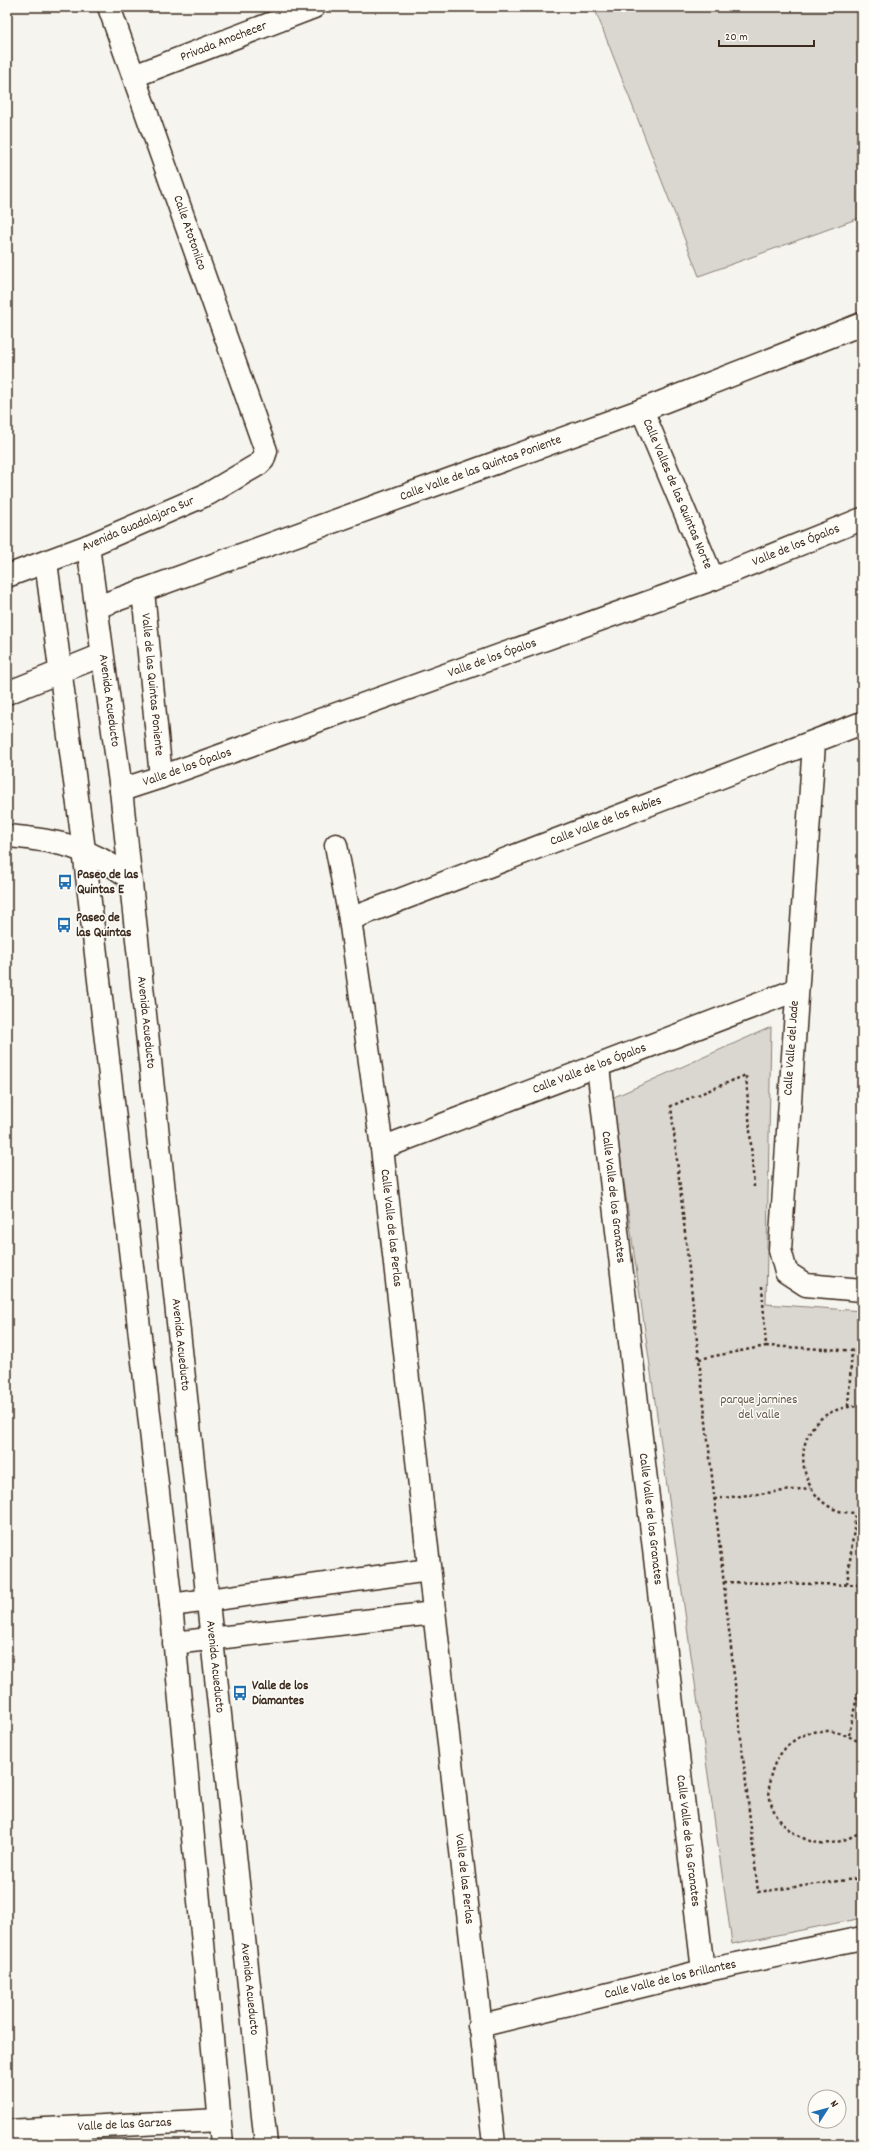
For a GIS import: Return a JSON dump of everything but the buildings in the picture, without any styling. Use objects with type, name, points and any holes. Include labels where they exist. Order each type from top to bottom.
[{"type":"street","name":"Calle Atotonilco","points":[[109,7],[266,451],[263,460]]},
{"type":"street","name":"Privada Anochecer","points":[[134,76],[314,7]]},
{"type":"street","name":"Calle Valle de las Quintas Poniente","points":[[97,607],[143,592],[642,410],[862,324]]},
{"type":"street","name":"Calle Valles de las Quintas Norte","points":[[642,410],[713,578]]},
{"type":"street","name":"Avenida Guadalajara Sur","points":[[7,576],[88,546],[208,494],[263,460]]},
{"type":"street","name":"Valle de los Ópalos","points":[[120,790],[161,777],[713,578],[862,519]]},
{"type":"street","name":"Avenida Acueducto","points":[[88,546],[120,790],[266,2144]]},
{"type":"street","points":[[46,562],[84,850],[171,1606],[222,2144]]},
{"type":"street","name":"Valle de las Quintas Poniente","points":[[143,592],[161,777]]},
{"type":"street","points":[[7,693],[102,655]]},
{"type":"street","name":"Calle Valle de los Rubíes","points":[[350,919],[814,743],[862,723]]},
{"type":"street","name":"Calle Valle del Jade","points":[[814,743],[796,990],[780,1250],[786,1272],[806,1285],[862,1290]]},
{"type":"street","points":[[7,836],[49,840],[84,850],[108,861],[129,877]]},
{"type":"street","name":"Calle Valle de las Perlas","points":[[336,845],[350,919],[382,1148],[434,1613]]},
{"type":"street","name":"Calle Valle de los Ópalos","points":[[382,1148],[598,1067],[796,990]]},
{"type":"street","name":"Calle Valle de los Granates","points":[[598,1067],[703,1971]]},
{"type":"street","points":[[171,1606],[429,1570]]},
{"type":"street","points":[[174,1643],[434,1613]]},
{"type":"street","name":"Valle de las Perlas","points":[[434,1613],[494,2144]]},
{"type":"street","name":"Calle Valle de los Brillantes","points":[[480,2026],[703,1971],[862,1938]]},
{"type":"street","name":"Valle de las Garzas","points":[[7,2131],[219,2120]]},
{"type":"path","points":[[755,1195],[746,1076],[671,1106],[758,1892],[862,1878]]},
{"type":"path","points":[[762,1282],[766,1346]]},
{"type":"path","points":[[699,1359],[766,1346],[862,1351]]},
{"type":"path","points":[[848,1406],[852,1351]]},
{"type":"path","points":[[862,1406],[848,1406],[832,1411],[818,1421],[808,1436],[802,1453],[803,1471],[810,1488],[822,1501],[833,1507],[856,1513],[862,1512]]},
{"type":"path","points":[[714,1499],[810,1488]]},
{"type":"path","points":[[847,1584],[856,1513]]},
{"type":"path","points":[[724,1582],[862,1585]]},
{"type":"path","points":[[849,1735],[862,1672]]},
{"type":"path","points":[[862,1744],[849,1735],[831,1730],[812,1732],[795,1739],[781,1752],[772,1768],[769,1786],[771,1805],[780,1822],[794,1835],[812,1842],[830,1844],[848,1840],[862,1831]]},
{"type":"green space","points":[[594,7],[862,7],[862,217],[699,276]]},
{"type":"green space","name":"parque jarnines del valle","points":[[771,1027],[766,1304],[862,1311],[862,1918],[732,1944],[612,1098]]},
{"type":"place","name":"Paseo de las Quintas E","points":[[65,882]]},
{"type":"place","name":"Paseo de las Quintas","points":[[64,925]]},
{"type":"place","name":"Valle de los Diamantes","points":[[240,1693]]}]
